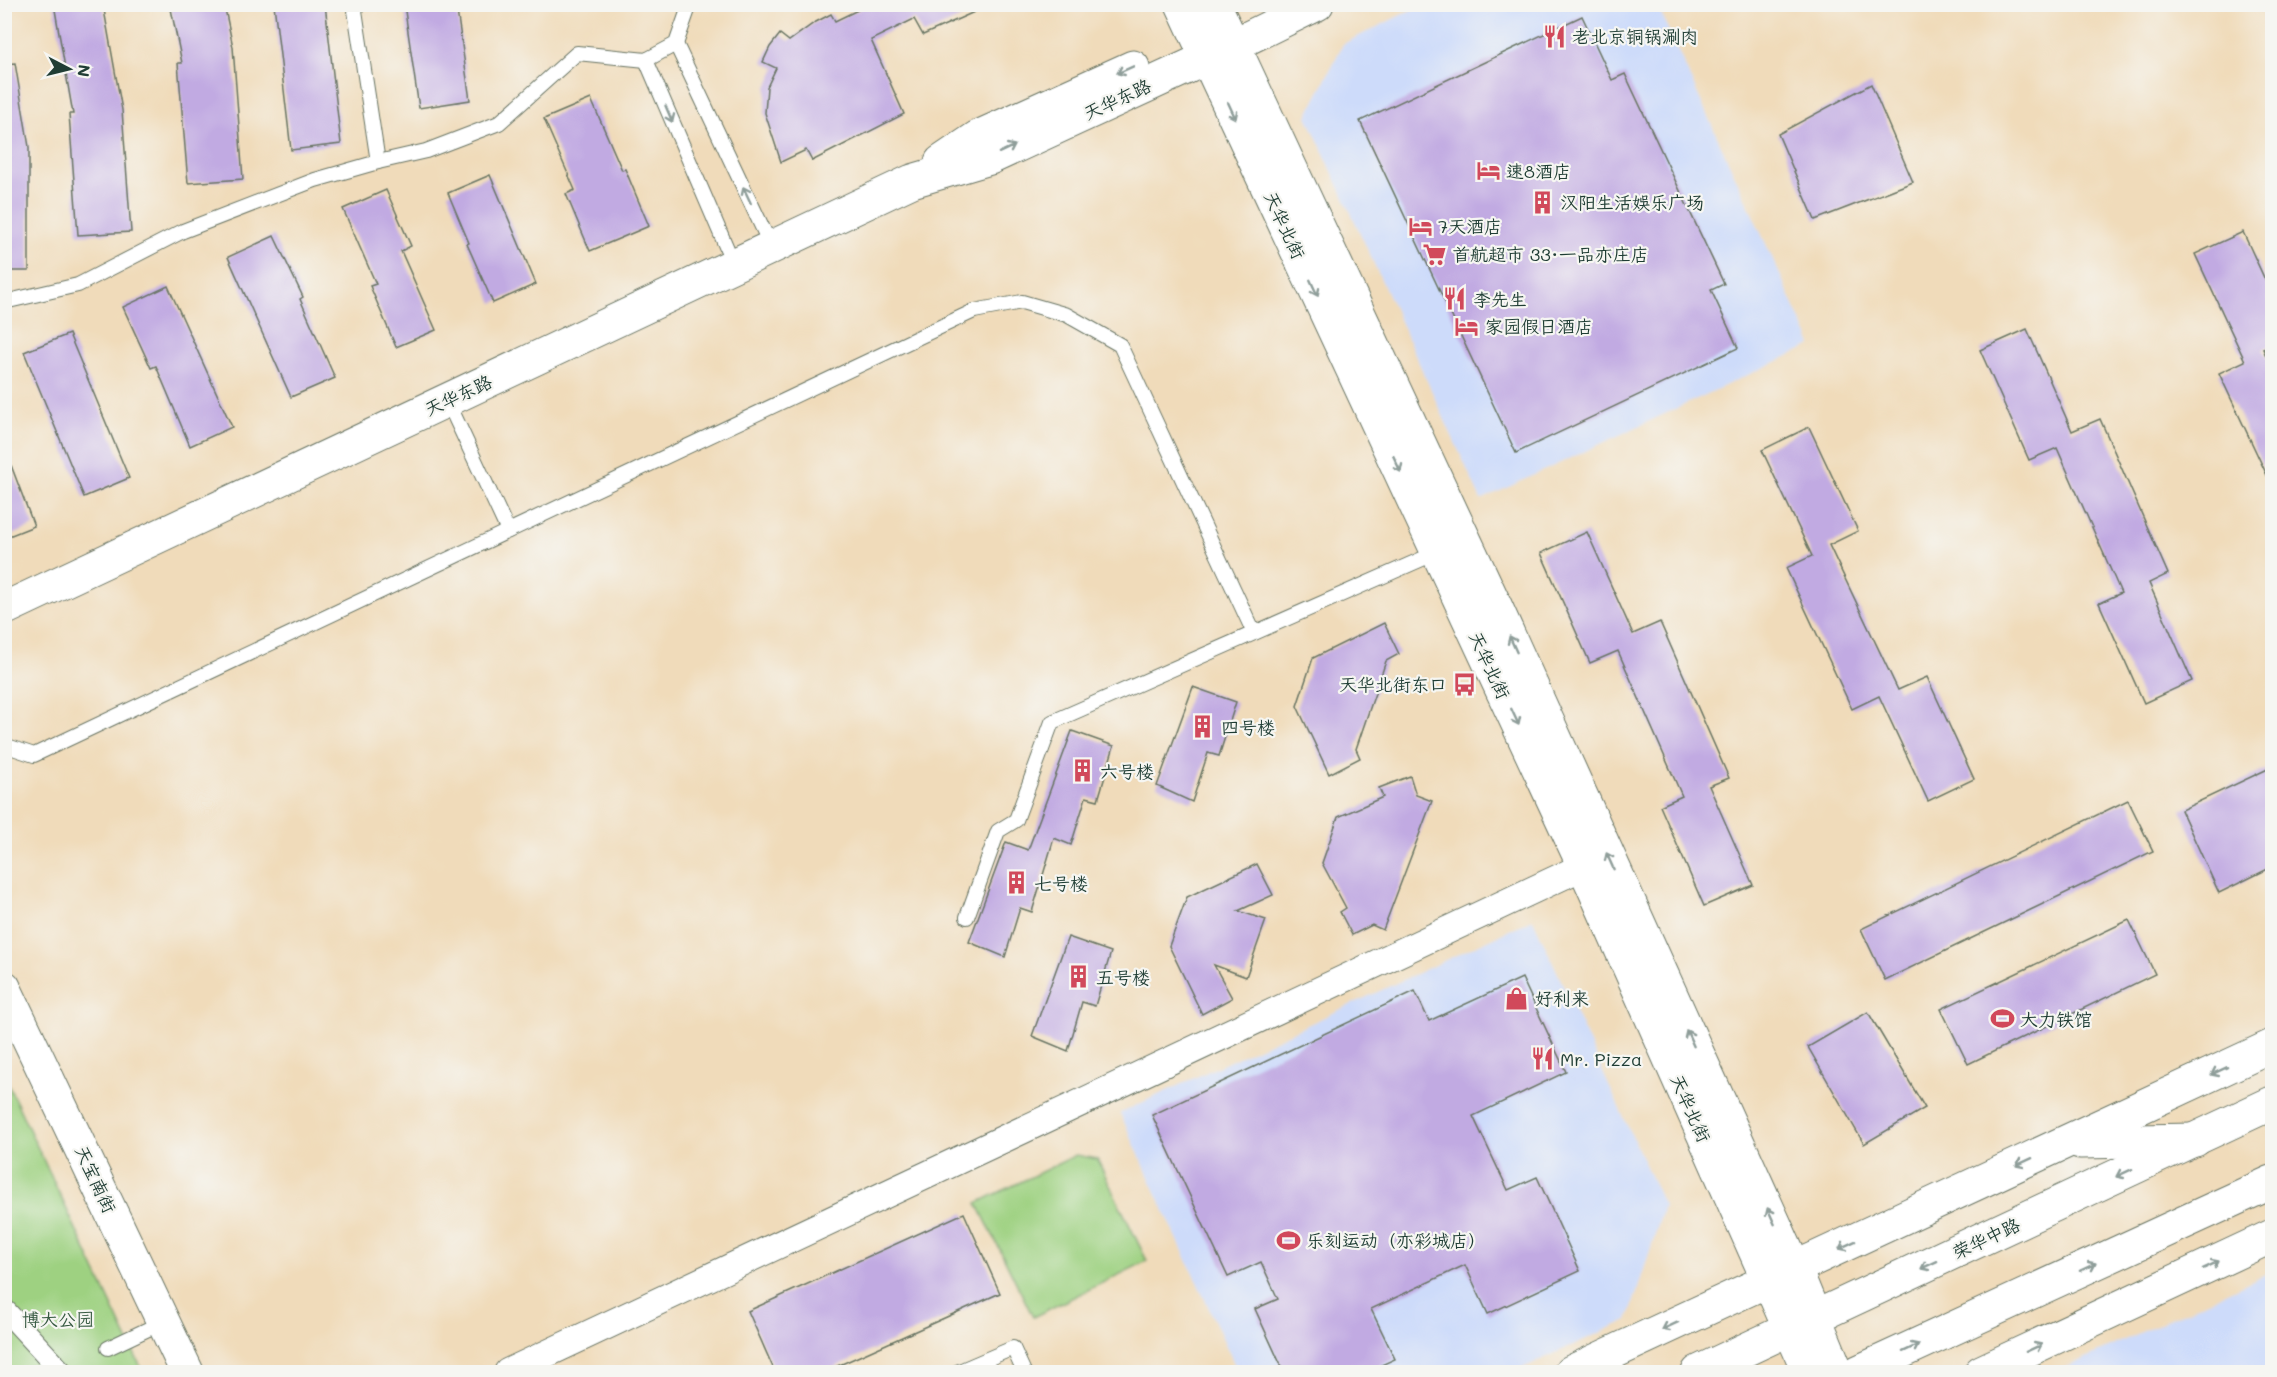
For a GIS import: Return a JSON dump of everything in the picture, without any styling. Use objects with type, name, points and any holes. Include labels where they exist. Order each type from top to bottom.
[{"type":"street","name":"天华北街","points":[[1182,4],[1215,34],[1495,605],[1802,1324]]},
{"type":"street","name":"天华东路","points":[[4,609],[912,181],[990,158],[1267,4]]},
{"type":"street","name":"天华东路","points":[[1215,34],[1317,4]]},
{"type":"street","name":"天华北街","points":[[1215,34],[1438,552],[1584,866],[1781,1275]]},
{"type":"street","points":[[508,1372],[1584,866]]},
{"type":"street","name":"天宝南街","points":[[4,987],[187,1372]]},
{"type":"street","points":[[1571,1372],[2272,1046]]},
{"type":"street","name":"荣华中路","points":[[1698,1372],[2272,1103]]},
{"type":"street","points":[[2066,1142],[2195,1140]]},
{"type":"street","points":[[1858,1372],[2272,1182]]},
{"type":"street","points":[[1982,1372],[2272,1236]]},
{"type":"street","points":[[4,1309],[66,1369]]},
{"type":"street","points":[[1802,1324],[1809,1372]]},
{"type":"street","points":[[1802,1324],[1837,1372]]},
{"type":"lane","points":[[354,4],[378,162]]},
{"type":"lane","points":[[4,302],[78,285],[183,231],[315,180],[378,162],[426,152],[499,123],[577,53],[646,60],[676,44],[690,4]]},
{"type":"lane","points":[[676,44],[772,248]]},
{"type":"lane","points":[[646,60],[734,265]]},
{"type":"lane","points":[[4,745],[33,755],[974,311],[1022,302],[1066,315],[1120,345],[1254,633]]},
{"type":"lane","points":[[447,400],[508,531]]},
{"type":"lane","points":[[967,917],[998,831],[1016,820],[1052,722],[1438,552]]},
{"type":"lane","points":[[108,1348],[162,1322]]},
{"type":"lane","points":[[957,1372],[1013,1348],[1024,1372]]},
{"type":"shaded area","points":[[1421,5],[1657,5],[1812,345],[1481,500],[1307,116],[1343,44]]},
{"type":"shaded area","points":[[1533,919],[1664,1206],[1628,1320],[1514,1372],[1238,1372],[1120,1113]]},
{"type":"shaded area","points":[[2272,1271],[2272,1372],[2056,1372]]},
{"type":"green space","name":"博大公园","points":[[5,1078],[143,1372],[5,1372]]},
{"type":"green space","points":[[1076,1155],[1097,1159],[1147,1261],[1033,1317],[977,1203]]},
{"type":"building","points":[[54,4],[103,4],[122,110],[131,232],[78,235],[69,114],[73,114]]},
{"type":"building","points":[[170,4],[224,4],[233,47],[243,179],[188,183],[178,63],[182,63]]},
{"type":"building","points":[[274,4],[325,4],[341,144],[291,150]]},
{"type":"building","points":[[404,4],[456,4],[470,100],[419,108]]},
{"type":"building","points":[[870,4],[992,4],[923,35],[914,19],[871,40],[904,114],[812,161],[806,150],[781,162],[765,113],[767,87],[776,68],[763,62],[770,47],[780,34],[789,41],[831,14],[835,21]]},
{"type":"building","name":"汉阳生活娱乐广场","points":[[1582,16],[1612,80],[1625,74],[1724,284],[1711,290],[1738,348],[1516,453],[1360,121]]},
{"type":"building","points":[[15,63],[29,147],[29,271],[4,271],[4,64]]},
{"type":"building","points":[[1871,84],[1913,182],[1815,220],[1778,134]]},
{"type":"building","points":[[591,99],[622,170],[625,169],[649,226],[590,251],[566,194],[575,190],[544,119]]},
{"type":"building","points":[[490,175],[536,284],[493,303],[448,193]]},
{"type":"building","points":[[386,190],[411,246],[401,251],[436,330],[396,347],[370,286],[376,284],[343,209]]},
{"type":"building","points":[[2243,232],[2272,295],[2272,345],[2263,349],[2272,369],[2272,486],[2219,373],[2245,361],[2195,254]]},
{"type":"building","points":[[274,236],[303,297],[300,299],[335,378],[291,397],[228,257]]},
{"type":"building","points":[[168,286],[232,427],[190,446],[156,366],[151,368],[123,307]]},
{"type":"building","points":[[2027,329],[2072,431],[2100,419],[2168,574],[2149,583],[2192,681],[2144,703],[2099,603],[2121,593],[2057,448],[2029,460],[1980,350]]},
{"type":"building","points":[[69,334],[129,478],[84,497],[24,352]]},
{"type":"building","points":[[1809,427],[1858,531],[1829,545],[1898,690],[1927,677],[1974,779],[1928,801],[1879,696],[1852,709],[1786,568],[1812,556],[1762,450]]},
{"type":"building","points":[[6,452],[34,526],[4,538],[4,453]]},
{"type":"building","points":[[1587,532],[1633,634],[1660,622],[1729,778],[1709,786],[1753,885],[1704,906],[1660,806],[1682,796],[1618,651],[1590,663],[1541,553]]},
{"type":"building","points":[[1384,623],[1399,654],[1386,661],[1356,749],[1360,758],[1329,774],[1297,706],[1313,658]]},
{"type":"building","name":"四号楼","points":[[1193,687],[1236,702],[1219,756],[1208,753],[1192,802],[1157,786]]},
{"type":"building","points":[[1072,731],[1114,746],[1098,800],[1086,797],[1071,845],[1054,838],[1032,912],[1020,908],[1005,957],[969,942],[1006,842],[1028,850]]},
{"type":"building","points":[[2272,767],[2272,867],[2219,893],[2181,810]]},
{"type":"building","points":[[1410,776],[1416,795],[1432,801],[1383,930],[1372,925],[1352,935],[1340,912],[1346,908],[1322,863],[1338,817],[1383,797],[1379,788]]},
{"type":"building","points":[[2128,800],[2153,851],[1885,980],[1861,929]]},
{"type":"building","points":[[1257,864],[1273,895],[1238,911],[1266,920],[1246,977],[1214,965],[1232,998],[1202,1014],[1169,946],[1187,897]]},
{"type":"building","points":[[2129,920],[2155,974],[1968,1064],[1941,1009]]},
{"type":"building","name":"五号楼","points":[[1068,937],[1111,952],[1095,1006],[1082,1002],[1068,1051],[1032,1036]]},
{"type":"building","points":[[1522,978],[1566,1072],[1473,1116],[1508,1190],[1537,1177],[1580,1271],[1488,1314],[1465,1265],[1371,1309],[1395,1359],[1366,1372],[1284,1372],[1255,1309],[1278,1299],[1261,1262],[1228,1277],[1152,1115],[1415,991],[1429,1021]]},
{"type":"building","points":[[1868,1012],[1925,1108],[1864,1144],[1808,1047]]},
{"type":"building","points":[[964,1213],[1000,1293],[824,1372],[775,1372],[748,1311]]},
{"type":"place","name":"老北京铜锅涮肉","points":[[1554,36]]},
{"type":"place","name":"速8酒店","points":[[1488,171]]},
{"type":"place","name":"汉阳生活娱乐广场","points":[[1542,202]]},
{"type":"place","name":"7天酒店","points":[[1420,226]]},
{"type":"place","name":"首航超市 33·一品亦庄店","points":[[1434,254]]},
{"type":"place","name":"李先生","points":[[1455,299]]},
{"type":"place","name":"家园假日酒店","points":[[1467,326]]},
{"type":"place","name":"天华北街东口","points":[[1465,684]]},
{"type":"place","name":"四号楼","points":[[1203,727]]},
{"type":"place","name":"六号楼","points":[[1082,771]]},
{"type":"place","name":"七号楼","points":[[1016,883]]},
{"type":"place","name":"五号楼","points":[[1078,977]]},
{"type":"place","name":"好利来","points":[[1517,998]]},
{"type":"place","name":"大力铁馆","points":[[2002,1019]]},
{"type":"place","name":"Mr. Pizza","points":[[1542,1059]]},
{"type":"place","name":"乐刻运动（亦彩城店）","points":[[1288,1240]]}]
